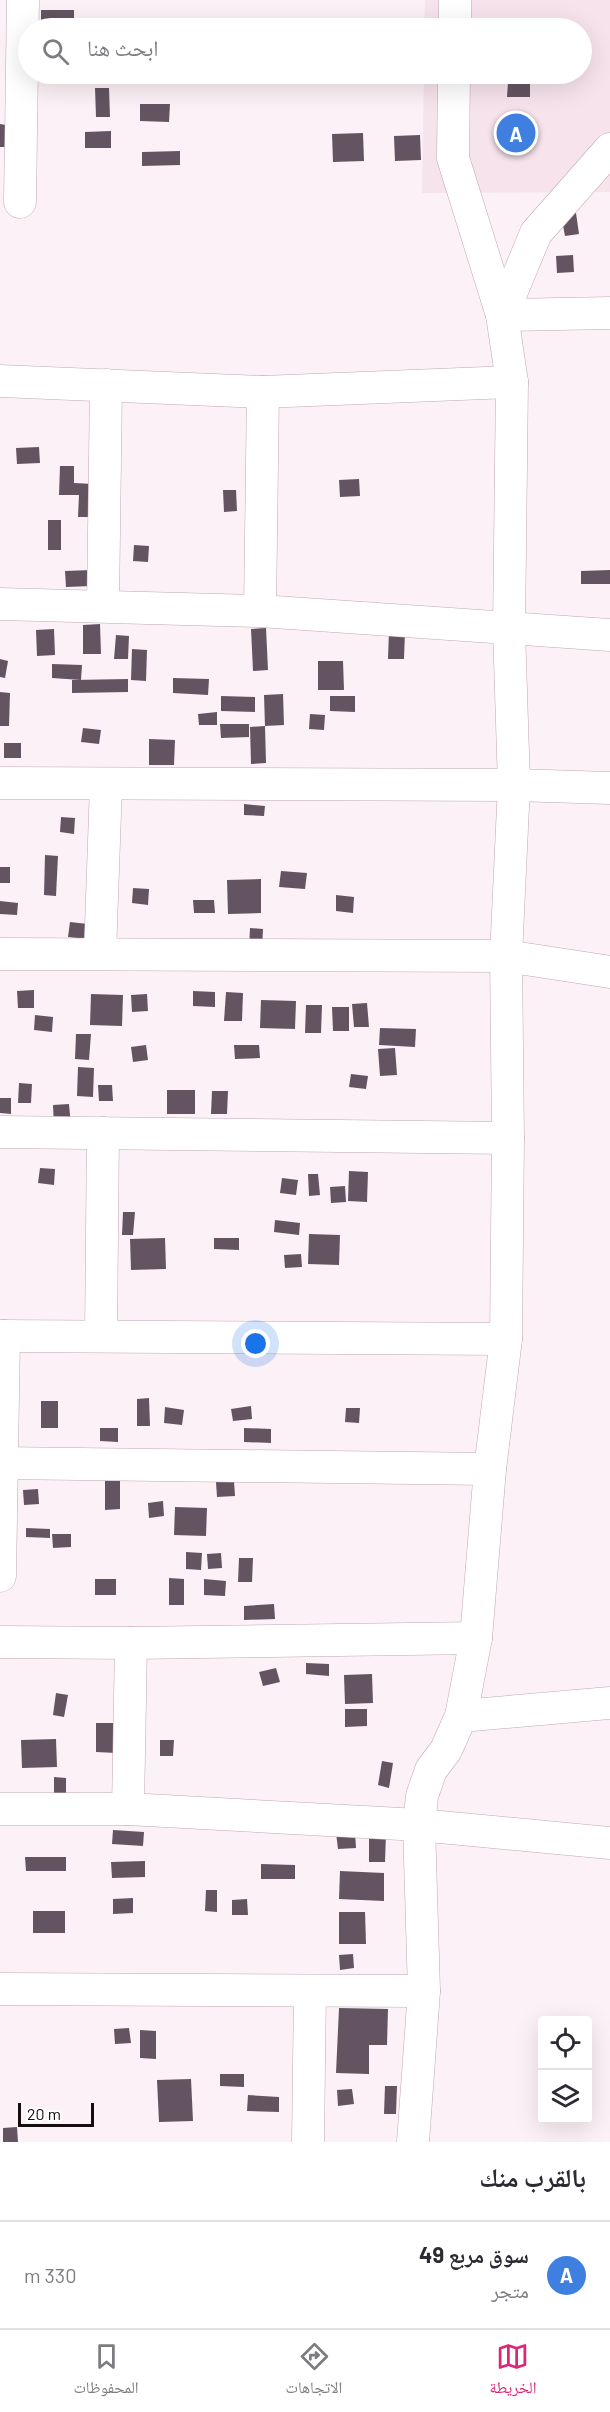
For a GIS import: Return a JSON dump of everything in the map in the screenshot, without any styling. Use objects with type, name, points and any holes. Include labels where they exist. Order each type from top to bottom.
[{"type":"street","points":[[23,0],[23,18]]},
{"type":"street","points":[[438,0],[455,0],[454,18]]},
{"type":"street","points":[[20,201],[22,84]]},
{"type":"street","points":[[413,2142],[424,1991],[419,1825],[422,1796],[431,1770],[446,1750],[461,1716],[476,1638],[490,1469],[506,1339],[508,1137],[506,956],[514,785],[509,629],[512,382],[502,315],[453,158],[454,84]]},
{"type":"street","points":[[502,315],[537,233],[610,149]]},
{"type":"street","points":[[502,315],[610,314]]},
{"type":"street","points":[[0,381],[263,392],[512,382]]},
{"type":"street","points":[[103,606],[106,385]]},
{"type":"street","points":[[260,611],[263,392]]},
{"type":"street","points":[[0,604],[260,611],[610,635]]},
{"type":"street","points":[[0,783],[514,785],[610,788]]},
{"type":"street","points":[[100,954],[106,785]]},
{"type":"street","points":[[0,954],[506,956],[610,972]]},
{"type":"street","points":[[0,1132],[508,1137]]},
{"type":"street","points":[[101,1336],[103,1133]]},
{"type":"street","points":[[0,1576],[2,1336],[506,1339]]},
{"type":"street","points":[[2,1462],[490,1469]]},
{"type":"street","points":[[0,1642],[131,1643],[476,1638]]},
{"type":"street","points":[[128,1809],[131,1643]]},
{"type":"street","points":[[461,1716],[610,1703]]},
{"type":"street","points":[[0,1809],[128,1809],[419,1825],[610,1843]]},
{"type":"street","points":[[0,1989],[424,1991]]},
{"type":"street","points":[[308,2142],[309,1991]]},
{"type":"shaded area","points":[[425,0],[610,0],[610,192],[422,193],[424,84],[592,84],[592,18],[424,18]]},
{"type":"building","points":[[41,10],[74,10],[74,18],[41,18]]},
{"type":"building","points":[[508,84],[530,84],[530,97],[507,97]]},
{"type":"building","points":[[95,88],[109,88],[110,117],[96,117]]},
{"type":"building","points":[[140,104],[170,104],[169,122],[140,121]]},
{"type":"building","points":[[0,124],[6,125],[6,147],[0,147]]},
{"type":"building","points":[[111,131],[111,148],[85,148],[85,132]]},
{"type":"building","points":[[363,133],[364,161],[333,162],[332,134]]},
{"type":"building","points":[[420,135],[421,160],[395,161],[394,136]]},
{"type":"building","points":[[180,151],[180,165],[142,166],[142,152]]},
{"type":"building","points":[[576,213],[579,234],[565,236],[561,215]]},
{"type":"building","points":[[573,255],[574,272],[557,273],[556,256]]},
{"type":"building","points":[[39,447],[40,463],[17,464],[16,448]]},
{"type":"building","points":[[60,466],[74,466],[74,483],[93,484],[92,517],[78,517],[79,495],[59,495]]},
{"type":"building","points":[[359,479],[360,496],[340,497],[339,480]]},
{"type":"building","points":[[223,490],[236,490],[237,511],[224,512]]},
{"type":"building","points":[[48,520],[61,520],[61,550],[48,550]]},
{"type":"building","points":[[134,545],[149,546],[148,562],[133,561]]},
{"type":"building","points":[[91,570],[92,586],[66,587],[65,571]]},
{"type":"building","points":[[610,570],[610,584],[581,584],[581,571]]},
{"type":"building","points":[[100,624],[101,654],[83,654],[83,625]]},
{"type":"building","points":[[266,628],[268,670],[253,671],[251,629]]},
{"type":"building","points":[[54,629],[55,655],[37,656],[36,630]]},
{"type":"building","points":[[389,630],[405,631],[404,659],[388,659]]},
{"type":"building","points":[[116,635],[129,636],[128,659],[114,659]]},
{"type":"building","points":[[132,649],[147,650],[146,681],[131,680]]},
{"type":"building","points":[[0,659],[8,661],[5,678],[0,677]]},
{"type":"building","points":[[318,661],[343,661],[344,690],[318,690]]},
{"type":"building","points":[[52,664],[82,665],[81,680],[52,678]]},
{"type":"building","points":[[173,678],[209,679],[208,695],[173,693]]},
{"type":"building","points":[[128,679],[128,692],[72,693],[72,680]]},
{"type":"building","points":[[0,692],[10,693],[9,726],[0,726]]},
{"type":"building","points":[[283,694],[284,725],[265,726],[264,695]]},
{"type":"building","points":[[221,696],[255,697],[255,712],[221,711]]},
{"type":"building","points":[[330,696],[355,696],[355,712],[330,711]]},
{"type":"building","points":[[217,712],[217,725],[199,725],[198,714]]},
{"type":"building","points":[[310,714],[325,715],[324,730],[309,729]]},
{"type":"building","points":[[220,724],[249,724],[249,737],[221,738]]},
{"type":"building","points":[[265,726],[266,763],[251,764],[250,727]]},
{"type":"building","points":[[83,728],[101,730],[99,744],[81,742]]},
{"type":"building","points":[[149,739],[175,740],[174,765],[149,765]]},
{"type":"building","points":[[4,743],[21,743],[21,758],[4,758]]},
{"type":"building","points":[[244,804],[265,806],[264,816],[244,815]]},
{"type":"building","points":[[61,817],[75,818],[74,834],[60,832]]},
{"type":"building","points":[[45,855],[58,856],[56,896],[44,895]]},
{"type":"building","points":[[0,867],[10,867],[10,883],[0,883]]},
{"type":"building","points":[[281,871],[307,873],[305,889],[279,887]]},
{"type":"building","points":[[261,879],[261,913],[228,914],[227,880]]},
{"type":"building","points":[[133,888],[149,889],[148,905],[132,903]]},
{"type":"building","points":[[336,895],[354,897],[353,913],[336,911]]},
{"type":"building","points":[[193,900],[214,900],[215,913],[194,913]]},
{"type":"building","points":[[0,901],[18,903],[17,915],[0,914]]},
{"type":"building","points":[[70,922],[88,924],[87,939],[68,937]]},
{"type":"building","points":[[250,928],[263,929],[262,950],[249,950]]},
{"type":"building","points":[[34,990],[34,1008],[18,1008],[17,991]]},
{"type":"building","points":[[193,991],[215,992],[215,1007],[193,1006]]},
{"type":"building","points":[[226,992],[243,993],[242,1021],[224,1021]]},
{"type":"building","points":[[91,994],[123,995],[122,1026],[90,1025]]},
{"type":"building","points":[[147,994],[148,1011],[132,1012],[131,995]]},
{"type":"building","points":[[261,1000],[296,1001],[295,1029],[260,1028]]},
{"type":"building","points":[[367,1003],[369,1027],[354,1027],[352,1004]]},
{"type":"building","points":[[306,1005],[322,1005],[321,1033],[305,1033]]},
{"type":"building","points":[[332,1007],[349,1007],[349,1031],[333,1031]]},
{"type":"building","points":[[35,1015],[53,1017],[52,1032],[34,1030]]},
{"type":"building","points":[[380,1028],[416,1029],[415,1047],[379,1045]]},
{"type":"building","points":[[76,1034],[91,1034],[89,1060],[75,1059]]},
{"type":"building","points":[[146,1045],[148,1060],[133,1062],[131,1047]]},
{"type":"building","points":[[234,1045],[259,1045],[260,1058],[235,1059]]},
{"type":"building","points":[[395,1048],[397,1075],[380,1076],[378,1049]]},
{"type":"building","points":[[78,1067],[94,1068],[93,1097],[77,1096]]},
{"type":"building","points":[[351,1074],[368,1076],[366,1089],[349,1087]]},
{"type":"building","points":[[19,1083],[32,1084],[31,1103],[18,1103]]},
{"type":"building","points":[[98,1085],[112,1085],[113,1101],[99,1101]]},
{"type":"building","points":[[167,1090],[195,1090],[195,1114],[167,1114]]},
{"type":"building","points":[[212,1091],[228,1091],[227,1114],[211,1114]]},
{"type":"building","points":[[0,1098],[11,1098],[11,1114],[0,1113]]},
{"type":"building","points":[[69,1104],[71,1126],[54,1127],[53,1105]]},
{"type":"building","points":[[40,1168],[55,1169],[54,1185],[38,1183]]},
{"type":"building","points":[[349,1171],[368,1172],[367,1202],[348,1201]]},
{"type":"building","points":[[308,1174],[318,1174],[320,1195],[309,1196]]},
{"type":"building","points":[[282,1178],[298,1180],[296,1195],[280,1193]]},
{"type":"building","points":[[345,1186],[346,1202],[331,1203],[330,1187]]},
{"type":"building","points":[[123,1212],[135,1212],[133,1235],[122,1235]]},
{"type":"building","points":[[275,1220],[300,1223],[299,1235],[274,1232]]},
{"type":"building","points":[[309,1234],[340,1235],[339,1265],[308,1264]]},
{"type":"building","points":[[165,1238],[166,1269],[131,1270],[130,1239]]},
{"type":"building","points":[[214,1238],[239,1238],[239,1250],[214,1249]]},
{"type":"building","points":[[301,1254],[302,1267],[285,1268],[284,1255]]},
{"type":"building","points":[[149,1398],[150,1426],[137,1426],[137,1399]]},
{"type":"building","points":[[41,1401],[58,1401],[58,1428],[41,1428]]},
{"type":"building","points":[[251,1406],[252,1419],[233,1421],[231,1409]]},
{"type":"building","points":[[165,1407],[184,1410],[182,1425],[164,1423]]},
{"type":"building","points":[[346,1408],[360,1408],[359,1423],[345,1422]]},
{"type":"building","points":[[100,1428],[118,1428],[118,1442],[100,1441]]},
{"type":"building","points":[[244,1428],[271,1429],[271,1443],[244,1442]]},
{"type":"building","points":[[105,1481],[120,1481],[120,1509],[105,1510]]},
{"type":"building","points":[[234,1481],[235,1496],[217,1497],[216,1482]]},
{"type":"building","points":[[38,1489],[39,1504],[24,1505],[23,1490]]},
{"type":"building","points":[[163,1501],[164,1516],[149,1518],[148,1503]]},
{"type":"building","points":[[175,1507],[207,1508],[206,1536],[174,1535]]},
{"type":"building","points":[[26,1528],[50,1529],[50,1538],[26,1537]]},
{"type":"building","points":[[52,1534],[71,1534],[71,1547],[53,1548]]},
{"type":"building","points":[[186,1552],[202,1553],[201,1570],[186,1569]]},
{"type":"building","points":[[221,1553],[222,1568],[208,1569],[207,1554]]},
{"type":"building","points":[[239,1558],[253,1558],[252,1582],[238,1582]]},
{"type":"building","points":[[169,1578],[184,1579],[184,1605],[169,1605]]},
{"type":"building","points":[[95,1579],[116,1579],[116,1595],[95,1595]]},
{"type":"building","points":[[204,1579],[226,1581],[225,1596],[204,1595]]},
{"type":"building","points":[[274,1604],[275,1619],[244,1620],[244,1606]]},
{"type":"building","points":[[306,1663],[329,1664],[329,1676],[306,1674]]},
{"type":"building","points":[[276,1668],[280,1682],[263,1686],[259,1672]]},
{"type":"building","points":[[372,1674],[373,1703],[345,1704],[344,1675]]},
{"type":"building","points":[[56,1693],[68,1695],[64,1717],[53,1715]]},
{"type":"building","points":[[345,1709],[367,1709],[367,1726],[345,1727]]},
{"type":"building","points":[[96,1723],[116,1723],[116,1753],[96,1752]]},
{"type":"building","points":[[56,1739],[57,1767],[22,1768],[21,1740]]},
{"type":"building","points":[[160,1740],[174,1740],[173,1756],[160,1756]]},
{"type":"building","points":[[382,1761],[393,1763],[389,1788],[378,1785]]},
{"type":"building","points":[[54,1777],[66,1778],[66,1793],[54,1793]]},
{"type":"building","points":[[113,1830],[144,1832],[143,1846],[112,1844]]},
{"type":"building","points":[[355,1832],[356,1848],[338,1849],[336,1833]]},
{"type":"building","points":[[369,1833],[386,1833],[385,1862],[369,1862]]},
{"type":"building","points":[[25,1857],[66,1857],[66,1871],[26,1871]]},
{"type":"building","points":[[145,1861],[145,1877],[112,1878],[111,1862]]},
{"type":"building","points":[[261,1864],[295,1865],[295,1879],[261,1879]]},
{"type":"building","points":[[340,1871],[384,1873],[384,1901],[339,1899]]},
{"type":"building","points":[[206,1890],[217,1890],[217,1912],[205,1911]]},
{"type":"building","points":[[133,1898],[133,1913],[113,1914],[113,1899]]},
{"type":"building","points":[[247,1899],[248,1915],[232,1915],[232,1900]]},
{"type":"building","points":[[33,1911],[65,1911],[65,1933],[33,1933]]},
{"type":"building","points":[[339,1912],[365,1912],[366,1944],[339,1944]]},
{"type":"building","points":[[353,1954],[354,1968],[340,1970],[339,1955]]},
{"type":"building","points":[[339,2008],[388,2009],[387,2045],[369,2045],[369,2074],[336,2073]]},
{"type":"building","points":[[129,2028],[131,2043],[115,2044],[114,2029]]},
{"type":"building","points":[[140,2030],[156,2031],[156,2059],[140,2058]]},
{"type":"building","points":[[220,2074],[244,2074],[244,2087],[220,2086]]},
{"type":"building","points":[[191,2079],[193,2121],[159,2122],[157,2080]]},
{"type":"building","points":[[385,2086],[397,2086],[396,2114],[384,2114]]},
{"type":"building","points":[[352,2089],[354,2104],[338,2106],[337,2090]]},
{"type":"building","points":[[248,2095],[279,2097],[279,2112],[247,2111]]},
{"type":"building","points":[[17,2127],[18,2142],[3,2142],[3,2128]]},
{"type":"place","name":"سوق مربع 49","points":[[516,133]]}]
